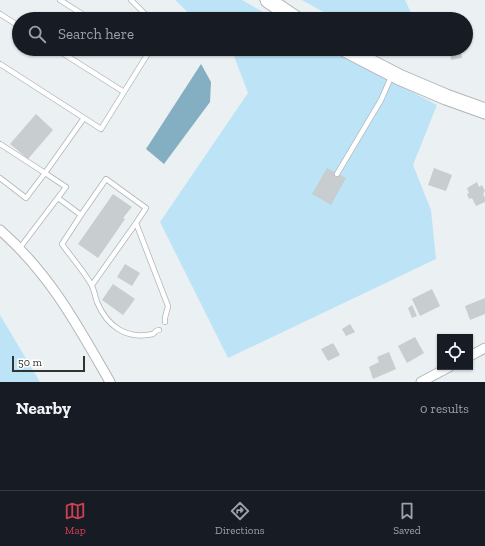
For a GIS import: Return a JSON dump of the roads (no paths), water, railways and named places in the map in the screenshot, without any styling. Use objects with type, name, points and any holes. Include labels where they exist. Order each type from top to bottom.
[{"type":"highway","points":[[268,0],[286,12]]},
{"type":"highway","points":[[358,56],[392,74],[446,97],[485,111]]},
{"type":"street","points":[[0,230],[39,269],[56,292],[86,338],[110,382]]},
{"type":"street","points":[[473,354],[485,348]]},
{"type":"street","points":[[421,382],[444,370]]},
{"type":"lane","points":[[60,0],[79,12]]},
{"type":"lane","points":[[131,0],[143,12]]},
{"type":"lane","points":[[0,14],[12,22]]},
{"type":"lane","points":[[67,56],[124,92]]},
{"type":"lane","points":[[0,64],[101,129],[146,56]]},
{"type":"lane","points":[[337,174],[381,100],[392,74]]},
{"type":"lane","points":[[0,178],[26,198],[84,118]]},
{"type":"lane","points":[[0,144],[66,187],[19,248]]},
{"type":"lane","points":[[92,285],[146,208],[106,180],[62,244],[92,285],[104,317],[112,325],[132,335],[144,336],[153,334],[156,330]]},
{"type":"lane","points":[[58,198],[82,215]]},
{"type":"lane","points":[[136,223],[168,306],[163,320]]}]
